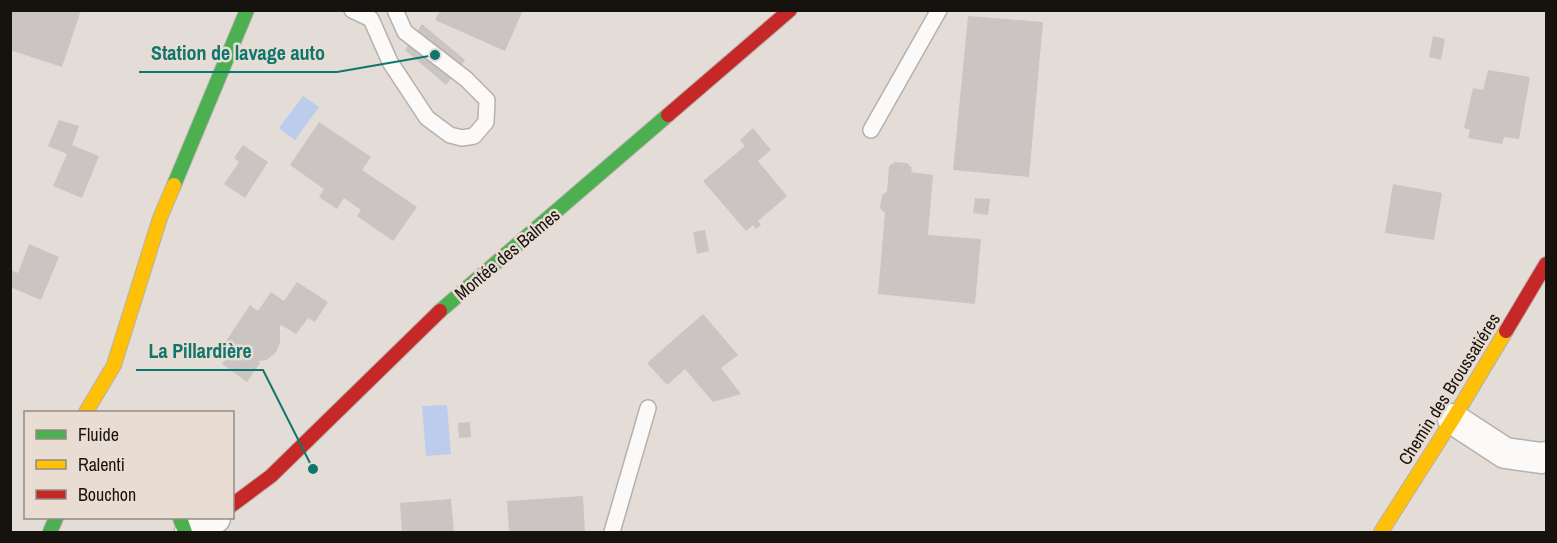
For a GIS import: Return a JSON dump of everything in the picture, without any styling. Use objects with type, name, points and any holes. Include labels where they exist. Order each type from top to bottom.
[{"type":"street","name":"Montée des Balmes","points":[[234,504],[271,476],[442,309],[790,10]]},
{"type":"street","points":[[87,411],[114,364],[160,218],[246,11]]},
{"type":"street","name":"Chemin des Broussatiéres","points":[[1381,532],[1453,419],[1546,264]]},
{"type":"street","points":[[114,364],[115,388]]},
{"type":"street","points":[[1453,419],[1505,453],[1546,457]]},
{"type":"street","points":[[190,532],[213,519]]},
{"type":"lane","points":[[352,10],[371,19],[390,62],[427,118],[450,135],[462,138],[474,136],[486,123],[487,100],[466,79],[405,32],[395,10]]},
{"type":"lane","points":[[870,130],[939,10]]},
{"type":"lane","points":[[612,532],[648,408]]},
{"type":"water","points":[[303,96],[319,107],[295,140],[279,128]]},
{"type":"water","points":[[447,405],[451,454],[426,456],[422,406]]},
{"type":"building","points":[[10,10],[81,10],[62,67],[10,50]]},
{"type":"building","points":[[440,10],[523,10],[505,51],[435,20]]},
{"type":"building","points":[[968,16],[1043,22],[1029,177],[953,170]]},
{"type":"building","points":[[422,24],[465,60],[446,85],[405,50]]},
{"type":"building","points":[[1433,36],[1445,39],[1441,60],[1429,57]]},
{"type":"building","points":[[1488,70],[1530,77],[1519,139],[1504,137],[1502,144],[1468,138],[1470,130],[1464,128],[1473,88],[1483,90]]},
{"type":"building","points":[[59,120],[79,126],[72,145],[99,156],[82,198],[53,186],[67,154],[48,146]]},
{"type":"building","points":[[319,122],[371,157],[362,170],[417,207],[393,241],[357,216],[361,210],[344,198],[337,209],[319,197],[324,189],[290,165]]},
{"type":"building","points":[[753,128],[771,150],[758,161],[787,196],[758,221],[761,225],[756,229],[753,225],[746,231],[703,181],[745,146],[740,140]]},
{"type":"building","points":[[243,145],[268,162],[245,198],[224,184],[239,162],[234,158]]},
{"type":"building","points":[[895,162],[907,163],[912,168],[911,172],[933,175],[928,235],[981,239],[975,304],[878,294],[885,213],[880,208],[882,195],[887,192],[889,166]]},
{"type":"building","points":[[1393,184],[1442,193],[1434,240],[1385,233]]},
{"type":"building","points":[[975,198],[990,199],[988,215],[973,213]]},
{"type":"building","points":[[705,230],[709,251],[697,254],[693,232]]},
{"type":"building","points":[[29,244],[59,257],[41,300],[10,287],[10,270],[18,273]]},
{"type":"building","points":[[297,282],[328,302],[315,322],[308,318],[296,334],[281,325],[280,343],[276,352],[267,360],[258,361],[260,363],[247,382],[222,364],[234,346],[226,341],[250,305],[258,311],[271,292],[284,301]]},
{"type":"building","points":[[703,314],[738,355],[721,368],[741,394],[713,402],[685,369],[667,385],[647,363]]},
{"type":"building","points":[[470,422],[471,437],[459,438],[458,423]]},
{"type":"building","points":[[583,496],[585,532],[509,532],[507,501]]},
{"type":"building","points":[[451,499],[454,532],[402,532],[400,503]]},
{"type":"traffic: fast","points":[[174,185],[247,10]]},
{"type":"traffic: fast","points":[[440,311],[668,115]]},
{"type":"traffic: fast","points":[[50,532],[56,519]]},
{"type":"traffic: fast","points":[[180,519],[185,532]]},
{"type":"traffic: slow","points":[[87,411],[114,365],[160,218],[174,185]]},
{"type":"traffic: slow","points":[[1381,532],[1506,331]]},
{"type":"traffic: jam","points":[[668,115],[790,10]]},
{"type":"traffic: jam","points":[[1506,331],[1546,264]]},
{"type":"traffic: jam","points":[[234,504],[271,476],[440,311]]},
{"type":"place","name":"Station de lavage auto","points":[[435,55]]},
{"type":"place","name":"La Pillardière","points":[[313,469]]}]
